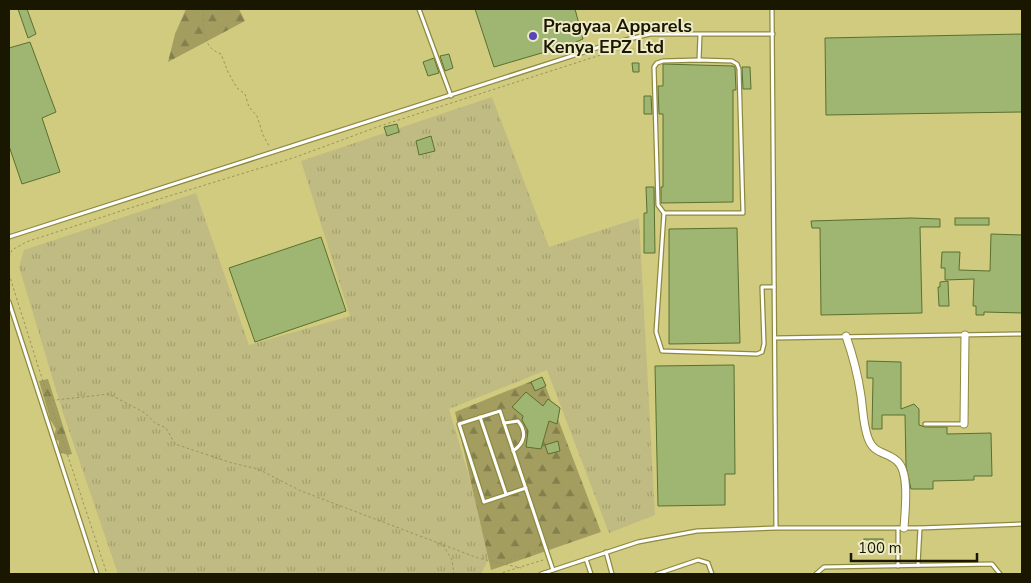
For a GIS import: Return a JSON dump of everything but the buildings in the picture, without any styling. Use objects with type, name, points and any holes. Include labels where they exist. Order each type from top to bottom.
[{"type":"street","points":[[964,424],[965,334]]},
{"type":"street","points":[[846,336],[854,360],[863,419],[868,438],[874,449],[896,460],[903,467],[905,478],[901,528]]},
{"type":"lane","points":[[419,9],[451,96]]},
{"type":"lane","points":[[772,9],[776,528]]},
{"type":"lane","points":[[9,237],[609,44],[650,34],[773,34]]},
{"type":"lane","points":[[698,60],[700,35]]},
{"type":"lane","points":[[698,60],[732,61],[737,64],[739,69],[743,213],[664,213],[659,208],[654,67],[657,63],[663,61],[698,60]]},
{"type":"lane","points":[[664,213],[656,332],[662,352],[757,354],[762,352],[764,344],[762,287],[774,287]]},
{"type":"lane","points":[[9,302],[97,574]]},
{"type":"lane","points":[[775,338],[1022,334]]},
{"type":"lane","points":[[526,488],[484,502],[459,424],[500,411],[504,422],[513,451],[526,488],[553,570]]},
{"type":"lane","points":[[480,418],[506,494]]},
{"type":"lane","points":[[504,422],[518,421],[523,429],[522,443],[513,451]]},
{"type":"lane","points":[[925,424],[964,424]]},
{"type":"lane","points":[[541,574],[638,542],[697,531],[776,528],[920,528],[1022,524]]},
{"type":"lane","points":[[898,566],[901,528]]},
{"type":"lane","points":[[918,565],[920,528]]},
{"type":"lane","points":[[606,552],[612,574]]},
{"type":"lane","points":[[586,559],[591,574]]},
{"type":"lane","points":[[656,574],[698,560],[708,564],[712,574]]},
{"type":"lane","points":[[816,574],[824,566],[992,564],[1000,574]]},
{"type":"path","points":[[203,9],[206,43],[213,51],[221,54],[237,88],[245,94],[249,107],[257,116],[263,134],[273,153]]},
{"type":"path","points":[[9,258],[12,250],[26,242],[293,158],[380,126],[616,50],[638,49]]},
{"type":"path","points":[[9,274],[108,574]]},
{"type":"path","points":[[41,402],[110,394],[146,413],[155,423],[166,428],[176,444],[232,464],[258,469],[302,491],[478,558],[520,568]]},
{"type":"path","points":[[442,544],[452,560],[454,574]]},
{"type":"path","points":[[506,564],[514,557],[546,548]]},
{"type":"path","points":[[498,574],[549,558]]},
{"type":"green space","points":[[186,9],[239,9],[245,21],[168,62],[175,34]]},
{"type":"green space","points":[[492,97],[549,247],[639,218],[655,515],[609,533],[547,370],[449,409],[492,553],[481,574],[118,574],[63,413],[19,267],[24,250],[196,193],[249,345],[350,316],[301,161]]},
{"type":"green space","points":[[542,377],[601,532],[491,570],[455,412]]},
{"type":"green space","points":[[48,379],[72,454],[68,455],[58,452],[59,441],[53,438],[56,429],[50,419],[39,381]]},
{"type":"place","name":"Pragyaa Apparels Kenya EPZ Ltd","points":[[533,36]]}]
